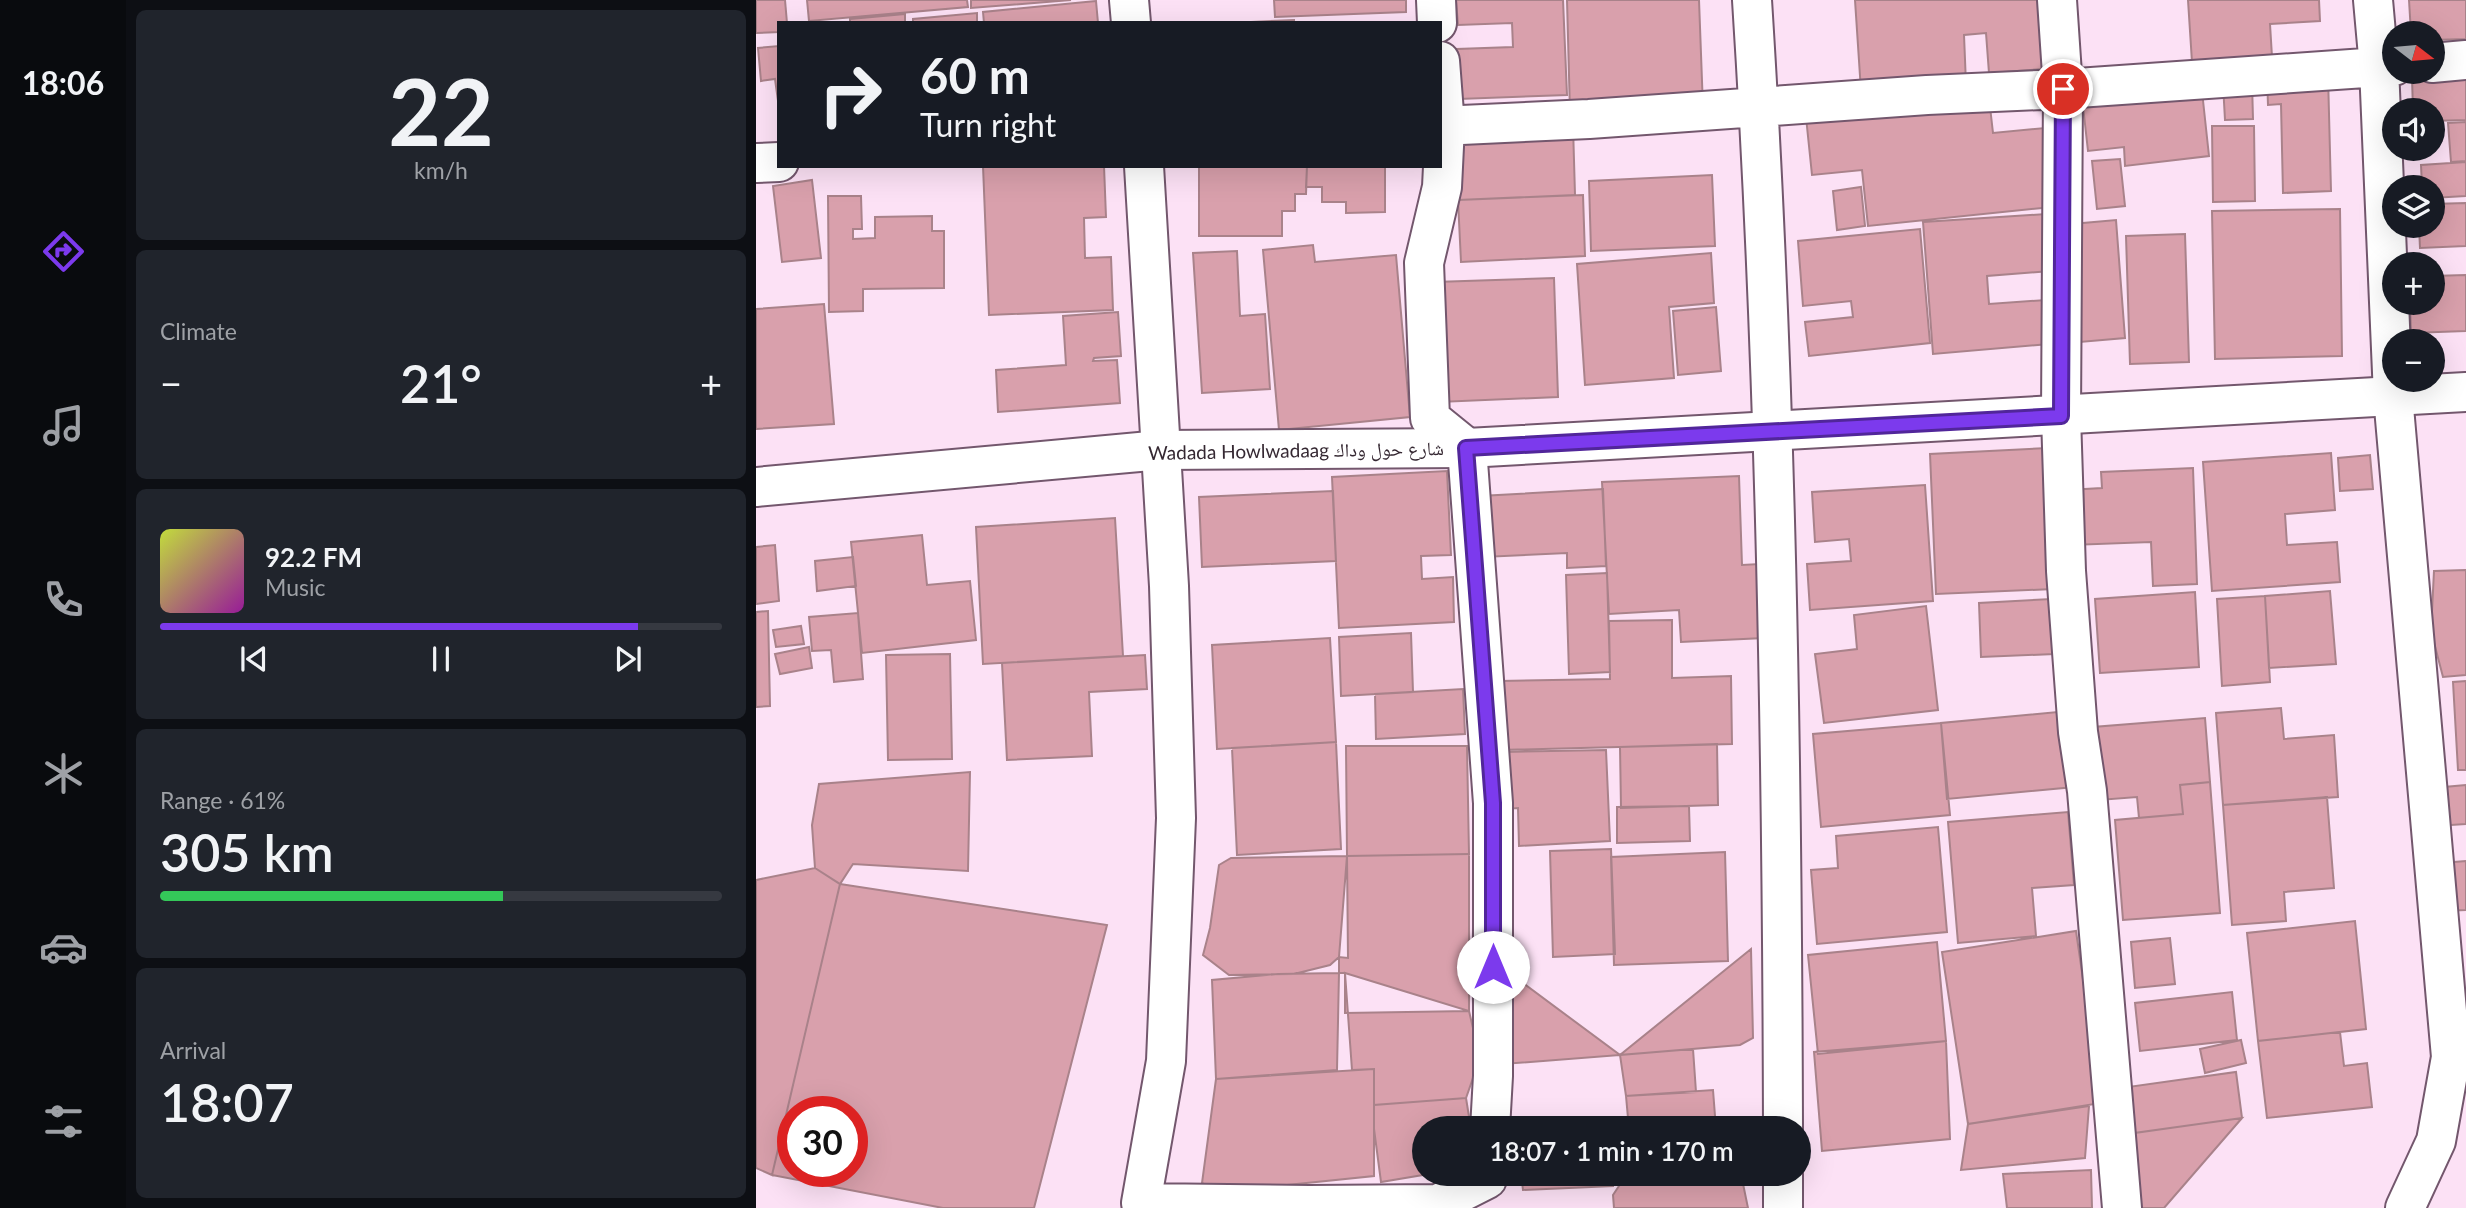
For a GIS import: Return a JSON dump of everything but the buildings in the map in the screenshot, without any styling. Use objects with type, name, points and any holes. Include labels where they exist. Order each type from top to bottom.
[{"type":"street","points":[[1129,0],[1131,21]]},
{"type":"street","points":[[1436,0],[1437,21]]},
{"type":"street","points":[[1752,0],[1773,430],[1782,799],[1783,1116]]},
{"type":"street","points":[[2057,0],[2063,89],[2061,416],[2066,571],[2122,1208]]},
{"type":"street","points":[[2373,0],[2382,46]]},
{"type":"street","points":[[2445,62],[2466,60]]},
{"type":"street","points":[[1443,126],[1927,94],[2063,89],[2382,66]]},
{"type":"street","points":[[2386,84],[2393,396],[2458,1056],[2436,1141],[2405,1208]]},
{"type":"street","points":[[1442,104],[1442,187],[1424,263],[1430,418],[1466,448],[1493,803],[1491,1116]]},
{"type":"street","points":[[756,163],[777,162]]},
{"type":"street","points":[[1144,168],[1169,586],[1176,818],[1166,1061],[1141,1203],[1438,1203],[1471,1186]]},
{"type":"street","name":"Wadada Howlwadaag شارع حول وداك","points":[[756,487],[1161,450],[1466,448],[2466,392]]},
{"type":"street","points":[[1783,1186],[1783,1208]]},
{"type":"route","points":[[1493,967],[1493,803],[1466,448],[2061,416],[2063,89]]}]
